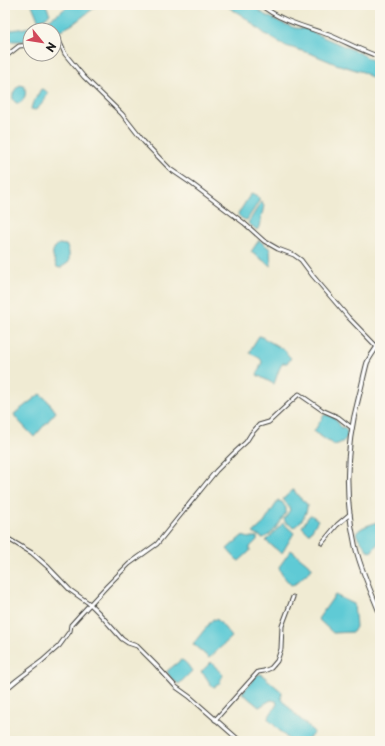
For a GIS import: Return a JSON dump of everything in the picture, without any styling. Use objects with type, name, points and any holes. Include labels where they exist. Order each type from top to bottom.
[{"type":"street","points":[[261,5],[281,18],[347,43],[380,58]]},
{"type":"street","points":[[5,57],[19,46],[22,46]]},
{"type":"street","points":[[62,49],[64,54],[84,77],[122,114],[144,142],[170,169],[244,223],[264,241],[278,249],[294,255],[301,260],[348,317],[380,352]]},
{"type":"street","points":[[380,342],[368,362],[354,415],[349,446],[348,487],[350,514],[355,545],[365,578],[380,614]]},
{"type":"street","points":[[5,690],[59,646],[70,631],[71,625],[90,604],[129,564],[157,544],[216,471],[246,442],[259,425],[268,422],[299,394],[322,410],[338,417],[352,428]]},
{"type":"street","points":[[322,543],[337,525],[350,514]]},
{"type":"street","points":[[5,537],[32,553],[70,590],[90,604],[122,639],[137,646],[176,687],[185,693],[240,741]]},
{"type":"street","points":[[215,720],[258,672],[271,668],[277,661],[281,649],[282,626],[293,597]]},
{"type":"water","points":[[32,5],[46,5],[50,14],[39,22]]},
{"type":"water","points":[[69,5],[98,5],[73,24],[62,30],[62,22],[44,22]]},
{"type":"water","points":[[225,5],[252,5],[265,15],[282,23],[295,28],[307,29],[360,53],[380,65],[380,83],[363,72],[286,46],[265,34],[243,16]]},
{"type":"water","points":[[22,28],[22,41],[5,43],[5,32]]},
{"type":"water","points":[[20,85],[24,86],[26,92],[22,102],[16,103],[13,98],[13,94]]},
{"type":"water","points":[[41,89],[48,93],[43,103],[35,110],[31,109],[32,105]]},
{"type":"water","points":[[252,194],[259,198],[259,201],[246,220],[238,214]]},
{"type":"water","points":[[261,202],[264,206],[257,230],[248,223]]},
{"type":"water","points":[[259,240],[270,249],[271,266],[251,252]]},
{"type":"water","points":[[59,244],[66,245],[69,255],[69,262],[60,268],[57,267],[53,254],[54,249]]},
{"type":"water","points":[[259,336],[286,351],[291,358],[287,363],[283,363],[281,365],[274,384],[257,375],[262,362],[259,358],[250,353]]},
{"type":"water","points":[[40,394],[47,400],[56,412],[34,437],[14,414]]},
{"type":"water","points":[[324,415],[333,417],[341,428],[344,427],[347,436],[344,441],[334,445],[314,432]]},
{"type":"water","points":[[293,490],[307,504],[304,517],[294,527],[285,522],[284,519],[290,510],[283,499]]},
{"type":"water","points":[[278,501],[282,502],[286,508],[286,512],[277,527],[271,534],[263,538],[253,533],[264,523]]},
{"type":"water","points":[[311,515],[318,520],[310,533],[302,527]]},
{"type":"water","points":[[380,520],[380,541],[371,552],[368,551],[356,533],[362,528]]},
{"type":"water","points":[[283,523],[294,533],[281,553],[266,541]]},
{"type":"water","points":[[242,536],[249,538],[257,537],[257,540],[250,547],[250,551],[239,561],[227,549]]},
{"type":"water","points":[[291,550],[313,568],[295,584],[291,585],[282,574],[279,567]]},
{"type":"water","points":[[335,595],[354,604],[356,627],[353,632],[333,633],[318,619]]},
{"type":"water","points":[[213,619],[218,620],[232,637],[209,658],[193,644]]},
{"type":"water","points":[[181,660],[186,663],[192,671],[179,684],[172,679],[167,671]]},
{"type":"water","points":[[211,662],[223,675],[220,681],[221,683],[214,687],[201,672]]},
{"type":"water","points":[[261,674],[282,692],[281,699],[314,732],[305,741],[290,741],[269,720],[268,718],[277,704],[276,701],[271,700],[259,707],[242,693],[257,675]]}]
